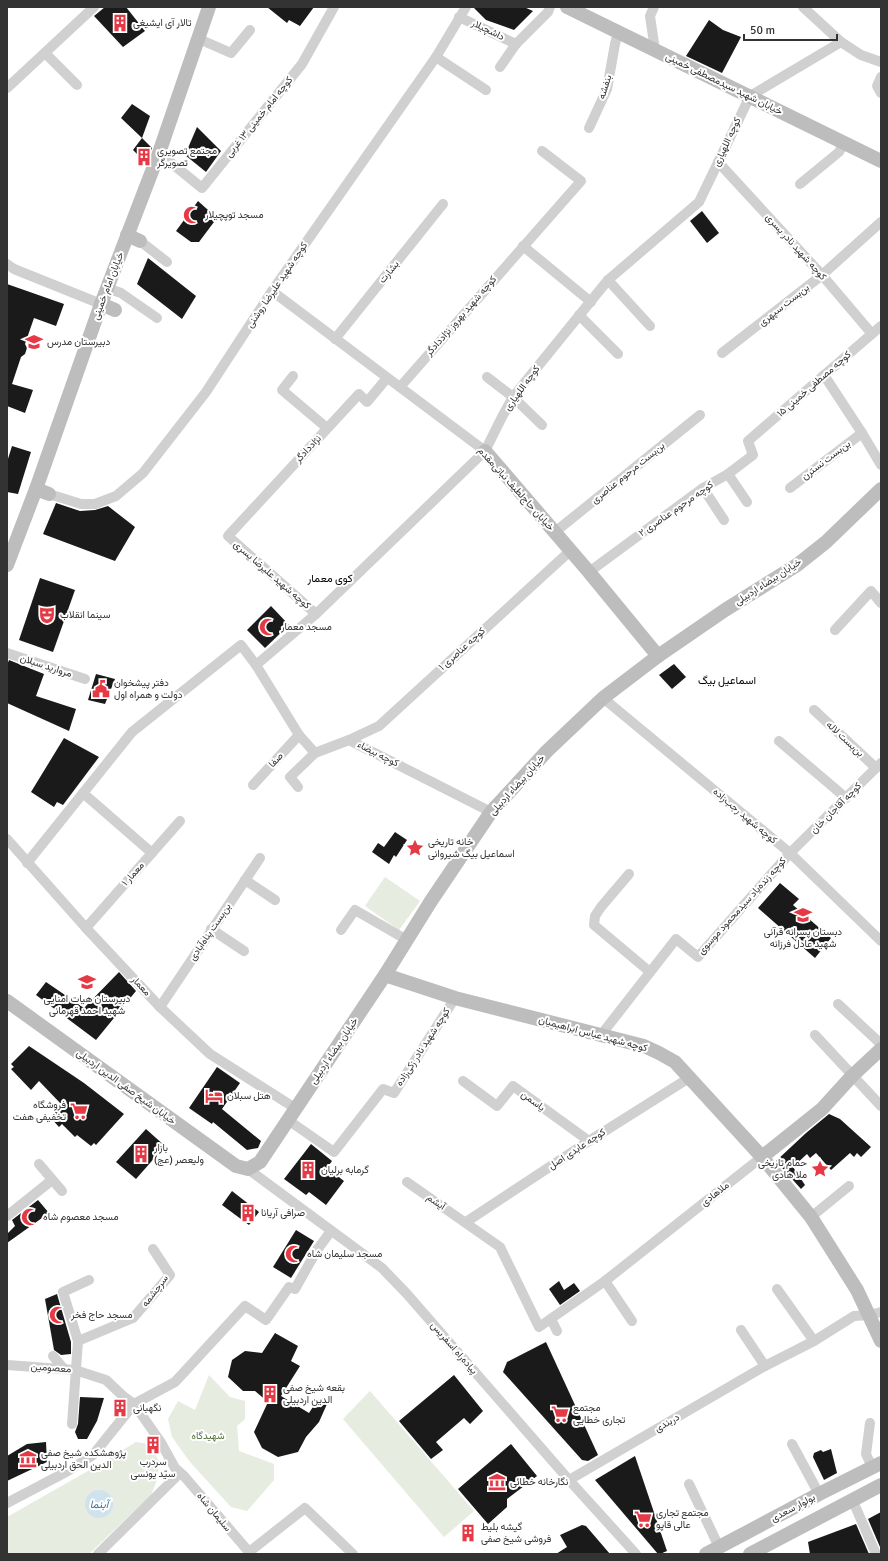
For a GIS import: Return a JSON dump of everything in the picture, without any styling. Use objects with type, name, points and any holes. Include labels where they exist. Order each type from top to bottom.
[{"type":"street","points":[[7,88],[94,7]]},
{"type":"street","name":"خیابان امام خمینی","points":[[7,566],[127,235],[164,157],[209,7]]},
{"type":"street","name":"کوچه امام خمینی ۱۳ غربی","points":[[164,157],[202,188],[302,64],[334,7]]},
{"type":"street","name":"کوچه شهید علیرضا روشنی","points":[[49,494],[81,504],[95,504],[116,496],[128,487],[142,473],[206,392],[272,292],[436,57],[466,7]]},
{"type":"street","name":"خیابان شهید سیدمصطفی خمینی","points":[[567,7],[617,38],[655,50],[747,102],[844,142],[881,161]]},
{"type":"street","points":[[654,7],[650,16],[655,50]]},
{"type":"street","points":[[803,7],[841,42],[861,55],[881,62]]},
{"type":"street","points":[[500,67],[516,44],[549,10]]},
{"type":"street","name":"داشچیلار","points":[[459,17],[516,44]]},
{"type":"street","points":[[199,39],[231,53],[250,30]]},
{"type":"street","name":"بنفشه","points":[[589,128],[607,89],[617,38]]},
{"type":"street","points":[[747,102],[841,42]]},
{"type":"street","points":[[45,53],[77,85]]},
{"type":"street","points":[[436,57],[486,90]]},
{"type":"street","points":[[881,77],[877,86],[881,93]]},
{"type":"street","name":"کوچه اللهیاری","points":[[256,665],[316,614],[485,451],[513,397],[608,280],[699,202],[747,102]]},
{"type":"street","points":[[800,184],[839,152],[844,142]]},
{"type":"street","name":"کوچه شهید بهروز نژاددادگر","points":[[400,387],[581,181],[542,152]]},
{"type":"street","name":"کوچه شهید نادر یسری","points":[[718,162],[822,275],[872,334]]},
{"type":"street","name":"بشارت","points":[[336,339],[443,204]]},
{"type":"street","name":"بن‌بست سپهری","points":[[722,354],[822,275],[881,222]]},
{"type":"street","points":[[127,235],[140,241],[167,262]]},
{"type":"street","points":[[523,246],[591,302]]},
{"type":"street","points":[[9,266],[116,310]]},
{"type":"street","points":[[608,280],[650,326]]},
{"type":"street","points":[[107,288],[121,293],[156,318]]},
{"type":"street","name":"خیابان حاج‌لطیف نباتی‌مقدم","points":[[272,292],[485,451],[589,572],[658,656]]},
{"type":"street","points":[[579,315],[618,354]]},
{"type":"street","name":"کوچه مصطفی خمینی ۱۵","points":[[748,441],[881,326]]},
{"type":"street","points":[[824,375],[881,465]]},
{"type":"street","points":[[293,376],[282,390],[327,428]]},
{"type":"street","points":[[487,377],[513,397],[542,425]]},
{"type":"street","name":"نژاددادگر","points":[[228,536],[359,394],[368,402],[387,378]]},
{"type":"street","name":"بن‌بست مرحوم عناصری","points":[[555,532],[700,415]]},
{"type":"street","name":"بن‌بست نسترن","points":[[790,488],[862,433]]},
{"type":"street","name":"کوچه مرحوم عناصری ۲","points":[[589,572],[703,488],[728,474],[753,455],[748,441]]},
{"type":"street","points":[[728,474],[747,502]]},
{"type":"street","points":[[703,488],[724,520]]},
{"type":"street","points":[[36,489],[49,494]]},
{"type":"street","name":"خیابان بیضاء اردبیلی","points":[[248,1169],[260,1162],[385,975],[431,901],[491,812],[548,751],[603,698],[658,656],[725,610],[797,565],[826,542],[881,489]]},
{"type":"street","name":"کوچه شهید علیرضا یسری","points":[[228,536],[316,614]]},
{"type":"street","name":"کوچه عناصری ۱","points":[[349,740],[380,726],[570,551]]},
{"type":"street","points":[[835,630],[871,591],[881,603]]},
{"type":"street","points":[[28,863],[132,732],[241,645],[256,665],[299,735],[315,753],[290,777],[298,787]]},
{"type":"street","name":"مروارید سبلان","points":[[7,653],[63,667],[85,678]]},
{"type":"street","name":"کوچه شهید رجب‌زاده","points":[[603,698],[790,853],[881,941]]},
{"type":"street","name":"بن‌بست لاله","points":[[814,710],[879,765]]},
{"type":"street","name":"صفا","points":[[253,785],[299,735]]},
{"type":"street","name":"کوچه بیضاء","points":[[315,753],[349,740],[491,812]]},
{"type":"street","points":[[779,741],[846,798]]},
{"type":"street","name":"کوچه آقاجان خان","points":[[790,853],[879,765]]},
{"type":"street","points":[[83,793],[152,853]]},
{"type":"street","name":"معمار ۱","points":[[86,928],[180,821]]},
{"type":"street","name":"معمار","points":[[7,839],[86,928],[160,1007],[210,1054],[292,1114]]},
{"type":"street","name":"کوچه زنده‌یاد سیدمحمود موسوی","points":[[601,1035],[676,939],[698,957],[790,853]]},
{"type":"street","name":"بن‌بست پناه‌آبادی","points":[[160,1007],[260,858]]},
{"type":"street","points":[[629,874],[595,916],[594,925],[650,972]]},
{"type":"street","points":[[245,880],[275,900]]},
{"type":"street","points":[[341,930],[355,910],[407,940]]},
{"type":"street","points":[[211,929],[244,951]]},
{"type":"street","name":"کوچه شهید عباس ابراهیمیان","points":[[385,975],[455,998],[644,1046],[659,1053],[675,1062],[762,1157]]},
{"type":"street","name":"کوچه شهید نادر زکی‌زاده","points":[[292,1114],[334,1152],[382,1088],[394,1093],[455,998]]},
{"type":"street","name":"خیابان شیخ صفی الدین اردبیلی","points":[[7,1001],[236,1166],[248,1169]]},
{"type":"street","points":[[838,1004],[881,1044]]},
{"type":"street","points":[[815,1035],[881,1106]]},
{"type":"street","name":"ملاهادی","points":[[540,1327],[605,1281],[762,1157],[822,1108],[852,1076],[881,1049]]},
{"type":"street","name":"کوچه عابدی اصل","points":[[466,1222],[588,1141],[689,1078]]},
{"type":"street","name":"یاسمن","points":[[463,1081],[497,1106],[513,1086],[588,1141]]},
{"type":"street","points":[[762,1157],[811,1217],[857,1290],[875,1314],[881,1341]]},
{"type":"street","points":[[38,1164],[62,1191]]},
{"type":"street","name":"پیاده‌راه اسفریس","points":[[248,1169],[382,1268],[407,1294],[569,1480],[636,1554]]},
{"type":"street","points":[[7,1216],[52,1180]]},
{"type":"street","name":"آیشم","points":[[407,1182],[500,1247],[540,1327]]},
{"type":"street","points":[[811,1217],[849,1186]]},
{"type":"street","points":[[7,1503],[66,1472],[94,1455],[134,1404],[175,1382],[245,1306],[266,1320],[289,1287],[295,1289],[317,1250],[331,1231]]},
{"type":"street","name":"سرچشمه","points":[[78,1341],[133,1318],[170,1275],[153,1249]]},
{"type":"street","points":[[72,1424],[78,1341],[63,1292],[89,1280]]},
{"type":"street","points":[[605,1281],[632,1321]]},
{"type":"street","points":[[777,1289],[814,1341]]},
{"type":"street","name":"دربندی","points":[[569,1480],[765,1366],[814,1341],[854,1316],[875,1314]]},
{"type":"street","points":[[550,1319],[557,1331]]},
{"type":"street","points":[[741,1330],[765,1366]]},
{"type":"street","points":[[53,1356],[64,1369]]},
{"type":"street","name":"معصومین","points":[[7,1365],[75,1370],[106,1380],[134,1404],[160,1441],[175,1468],[180,1472]]},
{"type":"street","points":[[870,1423],[866,1454],[877,1465]]},
{"type":"street","points":[[792,1444],[819,1494]]},
{"type":"street","name":"بولوار سعدی","points":[[706,1554],[877,1465]]},
{"type":"street","points":[[98,1554],[180,1472]]},
{"type":"street","name":"سلیمان شاه","points":[[180,1472],[248,1553],[305,1508],[353,1554]]},
{"type":"street","points":[[690,1484],[719,1547]]},
{"type":"street","name":"بولوار سعدی","points":[[752,1554],[852,1499],[881,1485]]},
{"type":"street","points":[[852,1499],[876,1554]]},
{"type":"green space","points":[[385,877],[420,901],[399,930],[365,906]]},
{"type":"green space","name":"شهیدگاه","points":[[209,1375],[230,1397],[245,1401],[245,1419],[237,1426],[239,1451],[274,1464],[274,1480],[247,1511],[231,1507],[190,1462],[172,1437],[168,1419],[178,1401],[195,1410]]},
{"type":"green space","points":[[370,1391],[474,1511],[444,1537],[343,1419]]},
{"type":"green space","points":[[136,1442],[149,1444],[159,1461],[157,1480],[151,1495],[89,1554],[7,1554],[7,1517]],"holes":[[[96,1491],[108,1514],[99,1518],[85,1503],[88,1495]]]},
{"type":"water","name":"آبنما","points":[[99,1490],[109,1494],[113,1504],[109,1514],[99,1518],[89,1514],[85,1504],[89,1494]]},
{"type":"building","name":"تالار آی ایشیغی","points":[[105,7],[126,7],[145,31],[123,47],[94,16]]},
{"type":"building","points":[[267,7],[314,7],[300,26],[289,20],[287,23]]},
{"type":"building","points":[[473,7],[524,7],[533,11],[514,30],[486,20]]},
{"type":"building","points":[[709,20],[723,30],[741,37],[722,73],[686,56]]},
{"type":"building","points":[[132,104],[150,116],[142,138],[121,118]]},
{"type":"building","points":[[197,127],[221,151],[206,172],[185,155]]},
{"type":"building","name":"مجتمع تصویری تصویرگر","points":[[142,138],[152,148],[146,163],[133,150]]},
{"type":"building","name":"مسجد توپچیلار","points":[[198,201],[217,218],[199,242],[191,242],[176,231]]},
{"type":"building","points":[[702,211],[719,233],[707,243],[690,221]]},
{"type":"building","points":[[148,258],[196,296],[182,319],[137,284]]},
{"type":"building","points":[[7,284],[64,304],[56,326],[34,318],[25,344],[27,348],[25,354],[21,357],[12,384],[33,390],[25,413],[7,406]]},
{"type":"building","points":[[12,446],[31,452],[18,494],[7,492],[7,462]]},
{"type":"building","points":[[56,503],[80,511],[95,510],[108,506],[135,527],[115,561],[43,534]]},
{"type":"building","name":"سینما انقلاب","points":[[40,578],[75,590],[53,652],[19,640]]},
{"type":"building","name":"مسجد معمار","points":[[271,606],[289,625],[265,648],[247,630]]},
{"type":"building","points":[[9,660],[44,674],[36,696],[76,709],[69,731],[7,703],[7,665]]},
{"type":"building","points":[[674,664],[686,677],[672,689],[659,675]]},
{"type":"building","name":"دفتر پیشخوان دولت و همراه اول","points":[[96,674],[115,679],[105,704],[88,700]]},
{"type":"building","points":[[64,738],[99,757],[63,805],[57,802],[54,807],[31,792]]},
{"type":"building","points":[[395,832],[407,840],[396,857],[394,855],[389,864],[372,852],[378,843],[384,847]]},
{"type":"building","points":[[780,883],[799,899],[793,905],[831,938],[815,958],[758,908]]},
{"type":"building","points":[[119,972],[136,991],[96,1040],[36,995],[46,982],[84,1008]]},
{"type":"building","points":[[29,1046],[84,1083],[124,1114],[96,1145],[94,1143],[91,1146],[77,1135],[75,1137],[62,1124],[59,1127],[50,1117],[62,1105],[39,1081],[31,1090],[11,1069],[14,1067],[11,1064]]},
{"type":"building","name":"هتل سبلان","points":[[217,1067],[240,1083],[222,1109],[261,1141],[258,1148],[247,1150],[213,1122],[212,1124],[189,1108]]},
{"type":"building","points":[[829,1114],[840,1119],[871,1147],[861,1157],[857,1153],[854,1157],[850,1153],[831,1170],[816,1153],[810,1158],[807,1154],[793,1167],[805,1185],[801,1189],[776,1161]]},
{"type":"building","name":"بازار ولیعصر (عج)","points":[[146,1129],[165,1146],[136,1179],[116,1162]]},
{"type":"building","name":"گرمابه برلیان","points":[[311,1144],[332,1161],[327,1168],[344,1181],[326,1205],[309,1192],[306,1195],[284,1179]]},
{"type":"building","points":[[232,1191],[259,1212],[249,1225],[222,1205]]},
{"type":"building","name":"مسجد معصوم شاه","points":[[38,1200],[49,1213],[7,1243],[7,1234],[15,1226],[12,1220]]},
{"type":"building","name":"مسجد سلیمان شاه","points":[[296,1230],[314,1241],[291,1278],[273,1267]]},
{"type":"building","points":[[559,1281],[564,1290],[574,1283],[580,1291],[560,1305],[549,1289]]},
{"type":"building","name":"مسجد حاج فخر","points":[[57,1294],[71,1342],[71,1354],[61,1355],[54,1350],[45,1299]]},
{"type":"building","name":"بقعه شیخ صفی الدین اردبیلی","points":[[275,1333],[298,1346],[291,1361],[300,1366],[281,1396],[309,1413],[318,1399],[327,1404],[319,1422],[306,1437],[298,1452],[278,1457],[262,1448],[254,1432],[268,1402],[255,1391],[243,1391],[228,1377],[232,1360],[245,1351],[262,1353]]},
{"type":"building","name":"مجتمع تجاری خطایی","points":[[546,1342],[598,1455],[588,1461],[582,1460],[503,1372],[507,1362]]},
{"type":"building","points":[[454,1375],[483,1411],[470,1424],[464,1418],[436,1442],[443,1450],[431,1459],[399,1421]]},
{"type":"building","points":[[80,1397],[104,1398],[97,1421],[87,1439],[78,1439],[75,1432],[78,1424]]},
{"type":"building","name":"پژوهشکده شیخ صفی الدین الحق اردبیلی","points":[[46,1442],[47,1462],[7,1481],[7,1456],[27,1444]]},
{"type":"building","name":"نگارخانه خطائی","points":[[511,1444],[537,1476],[507,1499],[507,1507],[488,1524],[458,1489]]},
{"type":"building","points":[[831,1449],[837,1473],[824,1480],[813,1457],[814,1453],[821,1450],[823,1452]]},
{"type":"building","name":"مجتمع تجاری عالی قاپو","points":[[635,1456],[667,1551],[660,1554],[658,1554],[595,1480]]},
{"type":"building","points":[[881,1512],[881,1547],[880,1547],[868,1519]]},
{"type":"building","points":[[856,1524],[869,1554],[810,1554],[808,1542]]},
{"type":"building","points":[[582,1525],[586,1526],[610,1554],[556,1554],[567,1547],[560,1535]]},
{"type":"place","name":"تالار آی ایشیغی","points":[[120,23]]},
{"type":"place","name":"مجتمع تصویری تصویرگر","points":[[144,157]]},
{"type":"place","name":"مسجد توپچیلار","points":[[192,215]]},
{"type":"place","name":"دبیرستان مدرس","points":[[34,342]]},
{"type":"place","name":"سینما انقلاب","points":[[47,615]]},
{"type":"place","name":"مسجد معمار","points":[[268,627]]},
{"type":"place","name":"دفتر پیشخوان دولت و همراه اول","points":[[101,689]]},
{"type":"place","name":"خانه تاریخی اسماعیل بیگ شیروانی","points":[[415,848]]},
{"type":"place","name":"دبستان پسرانه قرآنی شهید عادل فرزانه","points":[[803,915]]},
{"type":"place","name":"دبیرستان هیات امنایی شهید احمد قهرمانی","points":[[87,982]]},
{"type":"place","name":"هتل سبلان","points":[[214,1096]]},
{"type":"place","name":"فروشگاه تخفیفی هفت","points":[[79,1111]]},
{"type":"place","name":"بازار ولیعصر (عج)","points":[[141,1154]]},
{"type":"place","name":"حمام تاریخی ملا هادی","points":[[820,1169]]},
{"type":"place","name":"گرمابه برلیان","points":[[308,1170]]},
{"type":"place","name":"صرافی آریانا","points":[[248,1213]]},
{"type":"place","name":"مسجد معصوم شاه","points":[[30,1217]]},
{"type":"place","name":"مسجد سلیمان شاه","points":[[294,1254]]},
{"type":"place","name":"مسجد حاج فخر","points":[[58,1315]]},
{"type":"place","name":"بقعه شیخ صفی الدین اردبیلی","points":[[270,1394]]},
{"type":"place","name":"نگهبانی","points":[[120,1408]]},
{"type":"place","name":"مجتمع تجاری خطایی","points":[[560,1414]]},
{"type":"place","name":"سردرب سیّد یونسی","points":[[153,1445]]},
{"type":"place","name":"پژوهشکده شیخ صفی الدین الحق اردبیلی","points":[[28,1459]]},
{"type":"place","name":"نگارخانه خطائی","points":[[497,1482]]},
{"type":"place","name":"مجتمع تجاری عالی قاپو","points":[[643,1519]]},
{"type":"place","name":"گیشه بلیط فروشی شیخ صفی","points":[[468,1533]]},
{"type":"district","name":"کوی معمار","points":[[330,578]]},
{"type":"district","name":"اسماعیل بیگ","points":[[727,680]]}]
